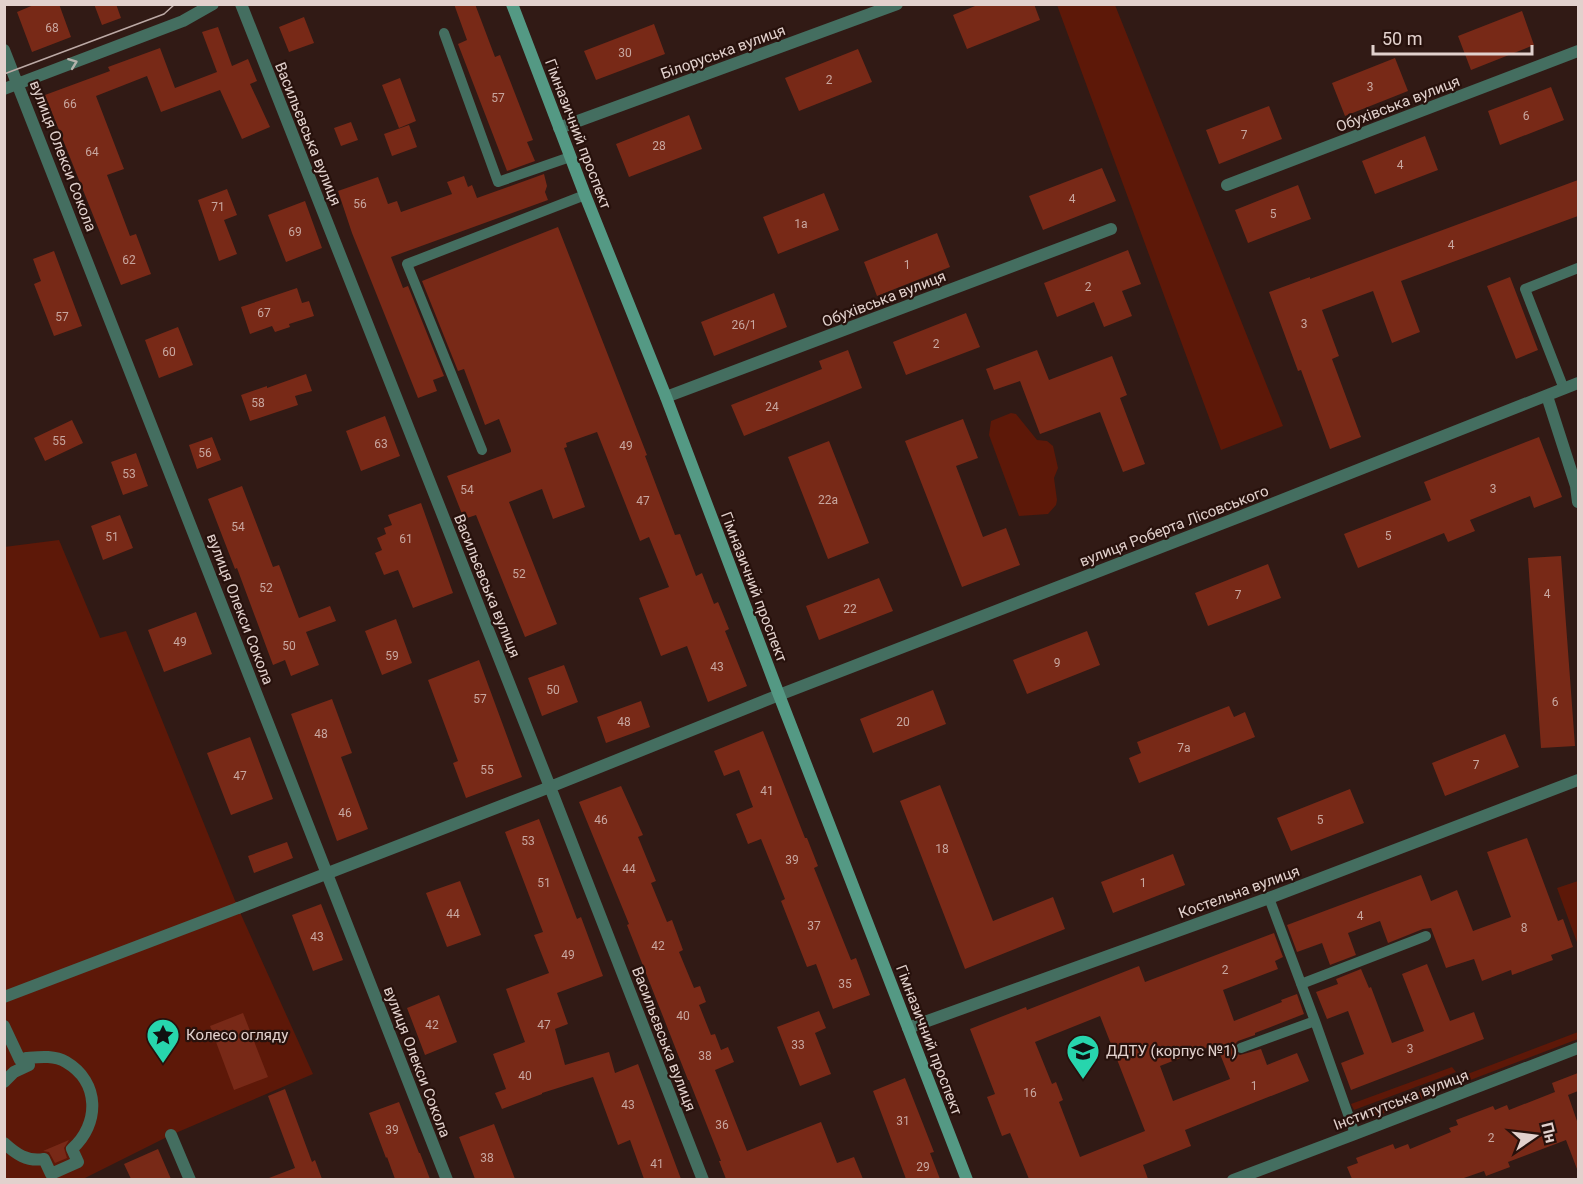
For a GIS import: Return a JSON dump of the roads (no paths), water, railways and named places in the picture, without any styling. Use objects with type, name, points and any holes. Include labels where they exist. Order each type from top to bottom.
[{"type":"main road","name":"Гімназичний проспект","points":[[512,4],[967,1179]]},
{"type":"street","points":[[4,89],[183,21],[213,4]]},
{"type":"street","name":"Васильєвська вулиця","points":[[241,4],[703,1179]]},
{"type":"street","name":"Білоруська вулиця","points":[[559,128],[897,4]]},
{"type":"street","name":"вулиця Олекси Сокола","points":[[4,50],[447,1179]]},
{"type":"street","name":"Обухівська вулиця","points":[[1227,185],[1578,51]]},
{"type":"street","name":"Обухівська вулиця","points":[[666,397],[1112,229]]},
{"type":"street","name":"вулиця Роберта Лісовського","points":[[4,997],[327,874],[1578,383]]},
{"type":"street","points":[[1547,396],[1576,486],[1578,502]]},
{"type":"street","name":"Костельна вулиця","points":[[908,1028],[1269,898],[1578,780]]},
{"type":"street","points":[[4,1026],[20,1060],[27,1062]]},
{"type":"street","name":"Інститутська вулиця","points":[[1233,1179],[1578,1048]]},
{"type":"street","points":[[4,1082],[14,1072],[29,1065],[26,1058],[46,1056],[66,1062],[81,1075],[91,1093],[93,1113],[87,1132],[72,1149],[78,1162],[51,1174],[44,1159],[36,1160],[16,1154],[4,1143]]},
{"type":"street","points":[[171,1135],[190,1179]]},
{"type":"lane","points":[[444,33],[498,182],[570,157]]},
{"type":"lane","points":[[482,450],[407,264],[585,195]]},
{"type":"lane","points":[[1563,389],[1525,289],[1578,268]]},
{"type":"lane","points":[[1269,898],[1355,1134]]},
{"type":"lane","points":[[1301,984],[1426,936]]},
{"type":"lane","points":[[1241,1048],[1315,1021]]},
{"type":"tram line","points":[[4,74],[164,14],[175,4]]},
{"type":"place","name":"Колесо огляду","points":[[163,1064]]},
{"type":"place","name":"ДДТУ (корпус №1)","points":[[1083,1080]]}]
